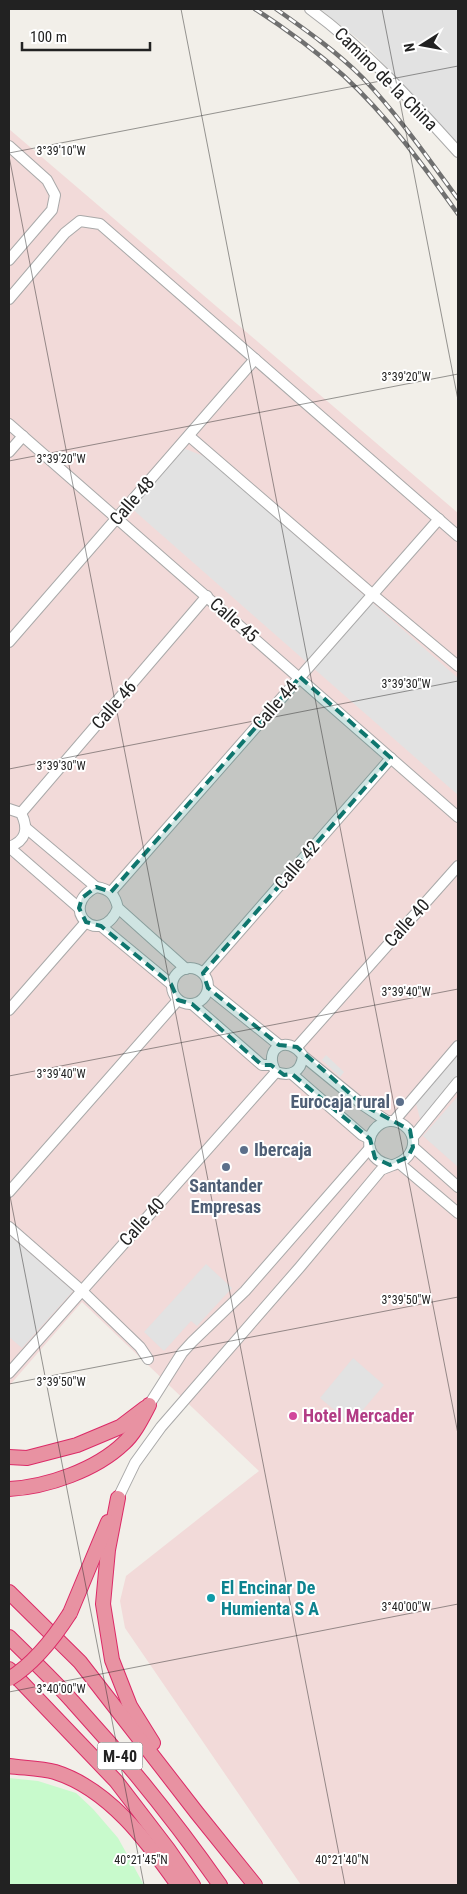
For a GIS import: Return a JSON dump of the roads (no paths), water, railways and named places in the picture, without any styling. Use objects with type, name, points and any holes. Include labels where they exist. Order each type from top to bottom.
[{"type":"highway","points":[[9,1457],[27,1458],[77,1445],[120,1427],[149,1405]]},
{"type":"highway","points":[[9,1490],[26,1488],[66,1477],[97,1462],[124,1443],[138,1426],[149,1405]]},
{"type":"highway","points":[[9,1679],[21,1671],[53,1639],[70,1613],[118,1498]]},
{"type":"highway","points":[[118,1498],[108,1550],[103,1604],[112,1660],[130,1706],[197,1813]]},
{"type":"highway","points":[[9,1592],[80,1662],[255,1885]]},
{"type":"highway","name":"M-40","points":[[9,1637],[72,1700],[131,1768],[185,1835],[220,1885]]},
{"type":"highway","name":"M-40","points":[[9,1669],[116,1781],[193,1885]]},
{"type":"highway","points":[[9,1766],[54,1772],[81,1784],[102,1797],[138,1833],[178,1885]]},
{"type":"street","name":"Camino de la China","points":[[310,9],[342,32],[403,90],[458,152]]},
{"type":"street","points":[[9,146],[47,180],[56,196],[52,210],[9,260]]},
{"type":"street","points":[[9,299],[72,227],[80,221],[100,224],[458,536]]},
{"type":"street","name":"Calle 48","points":[[9,642],[255,359]]},
{"type":"street","name":"Calle 45","points":[[9,424],[458,817]]},
{"type":"street","points":[[9,452],[23,436]]},
{"type":"street","points":[[188,436],[458,666]]},
{"type":"street","name":"Calle 44","points":[[110,892],[438,519]]},
{"type":"street","name":"Calle 46","points":[[21,814],[207,596]]},
{"type":"street","name":"Calle 42","points":[[202,973],[391,758]]},
{"type":"street","points":[[9,809],[21,814],[26,828],[18,844],[9,847]]},
{"type":"street","points":[[26,828],[96,888],[110,892],[116,898],[118,908],[114,918],[102,926],[94,926],[80,916],[79,908],[82,898],[96,888]]},
{"type":"street","points":[[9,847],[79,908]]},
{"type":"street","name":"Calle 40","points":[[297,1047],[458,866]]},
{"type":"street","points":[[118,908],[186,969]]},
{"type":"street","points":[[9,1010],[86,922]]},
{"type":"street","points":[[102,926],[171,984],[173,994],[184,1004],[200,1001],[208,988],[207,980],[202,973],[194,969],[186,969],[178,973],[171,984]]},
{"type":"street","points":[[208,988],[279,1045]]},
{"type":"street","points":[[9,1192],[178,1000]]},
{"type":"street","points":[[192,1004],[262,1065],[284,1075],[292,1074],[299,1070],[303,1056]]},
{"type":"street","points":[[274,1069],[273,1051],[279,1045],[289,1044],[297,1047],[303,1056],[363,1105],[390,1121],[402,1123],[410,1130],[413,1142],[458,1186]]},
{"type":"street","points":[[149,1405],[187,1348],[245,1291],[370,1144],[372,1132],[379,1124],[390,1121],[458,1046]]},
{"type":"street","name":"Calle 40","points":[[9,1373],[274,1069]]},
{"type":"street","points":[[292,1074],[362,1135],[370,1144],[375,1158],[383,1164],[395,1164],[458,1213]]},
{"type":"street","points":[[118,1498],[135,1462],[161,1427],[300,1267],[381,1170],[408,1157],[413,1142],[458,1082]]},
{"type":"street","points":[[9,1227],[81,1290],[140,1347],[148,1359]]},
{"type":"railway","points":[[255,9],[312,49],[360,92],[404,142],[458,214]]},
{"type":"railway","points":[[276,9],[332,50],[363,78],[401,122],[458,199]]},
{"type":"place","name":"Eurocaja rural","points":[[400,1102]]},
{"type":"place","name":"Ibercaja","points":[[244,1150]]},
{"type":"place","name":"Santander Empresas","points":[[226,1167]]},
{"type":"place","name":"Hotel Mercader","points":[[293,1416]]},
{"type":"place","name":"El Encinar De Humienta S A","points":[[211,1598]]}]
